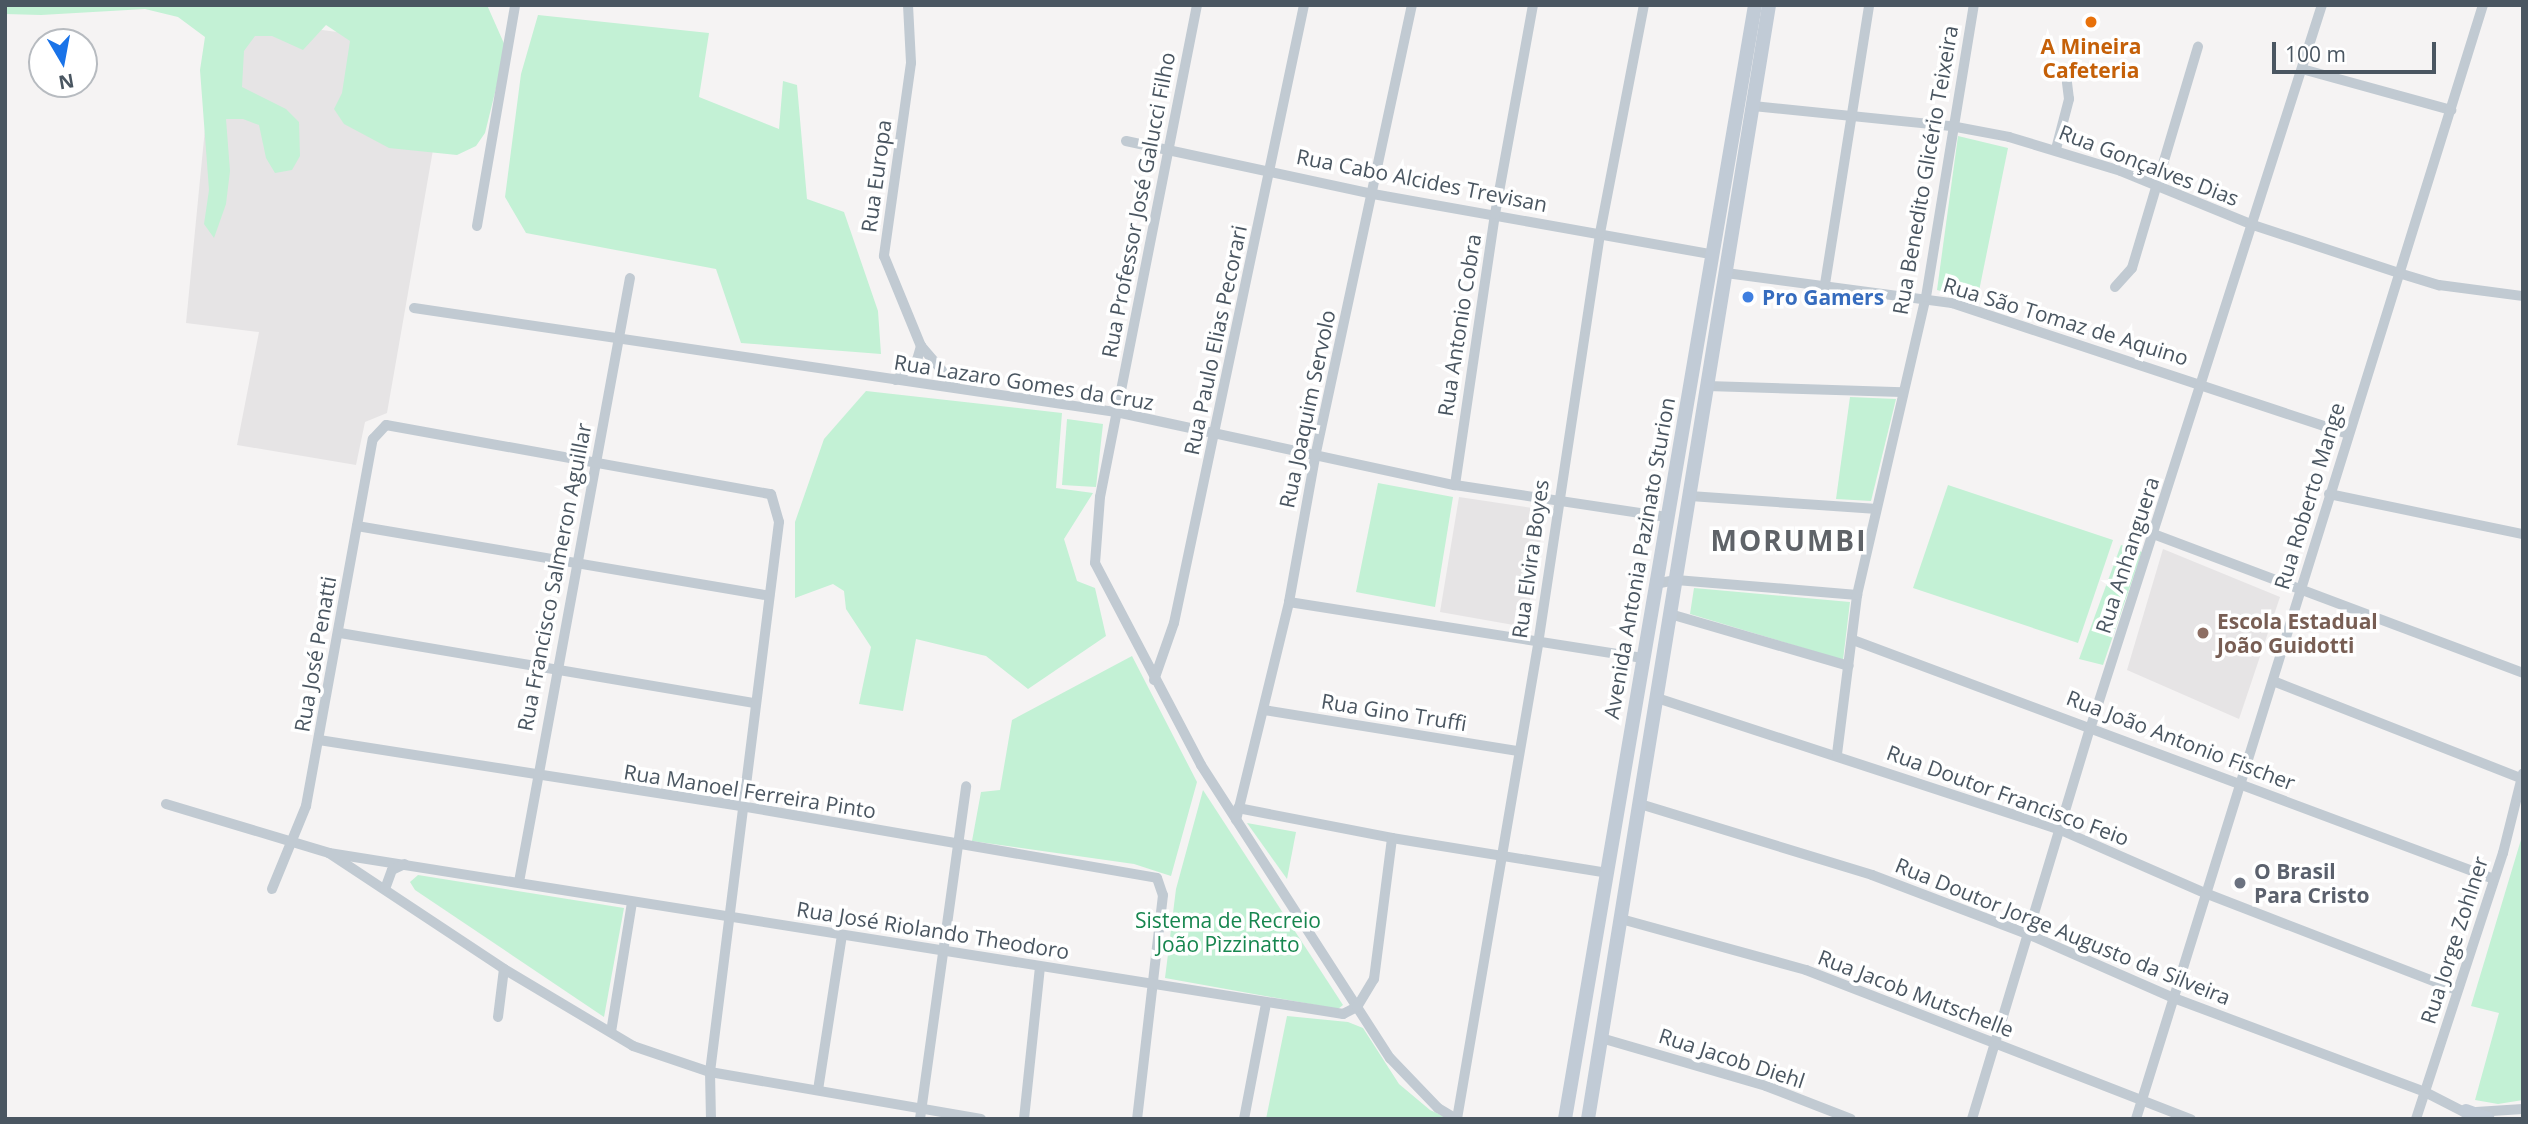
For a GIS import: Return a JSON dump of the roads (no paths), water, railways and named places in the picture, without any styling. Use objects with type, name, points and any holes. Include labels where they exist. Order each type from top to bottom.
[{"type":"main road","name":"Avenida Antonia Pazinato Sturion","points":[[1565,1119],[1755,5]]},
{"type":"main road","name":"Avenida Antonia Pazinato Sturion","points":[[1588,1119],[1769,5]]},
{"type":"main road","points":[[1706,286],[1726,273],[1711,254]]},
{"type":"main road","points":[[1643,658],[1641,682],[1657,698]]},
{"type":"main road","points":[[2471,1115],[2488,1119]]},
{"type":"street","points":[[477,226],[515,5]]},
{"type":"street","name":"Rua Europa","points":[[908,5],[911,63],[884,257],[921,346],[957,388]]},
{"type":"street","name":"Rua Professor José Galucci Filho","points":[[1197,5],[1094,528],[1095,564],[1154,680],[1236,820],[1390,1058],[1438,1108],[1456,1119]]},
{"type":"street","name":"Rua Paulo Elias Pecorari","points":[[1154,680],[1174,623],[1304,5]]},
{"type":"street","name":"Rua Joaquim Servolo","points":[[1236,820],[1289,602],[1315,457],[1412,5]]},
{"type":"street","name":"Rua Antonio Cobra","points":[[1455,485],[1495,214],[1533,5]]},
{"type":"street","name":"Rua Elvira Boyes","points":[[1456,1119],[1517,751],[1538,644],[1557,499],[1600,233],[1644,5]]},
{"type":"street","points":[[1825,284],[1868,5]]},
{"type":"street","name":"Rua Benedito Glicério Teixeira","points":[[1837,754],[1857,595],[1874,509],[1926,297],[1951,126],[1974,5]]},
{"type":"street","name":"Rua Anhanguera","points":[[1972,1119],[2063,831],[2091,726],[2156,535],[2250,224],[2322,5]]},
{"type":"street","name":"Rua Roberto Mange","points":[[2136,1119],[2273,681],[2346,433],[2402,274],[2483,5]]},
{"type":"street","points":[[2115,287],[2132,268],[2154,184],[2198,47]]},
{"type":"street","points":[[2302,69],[2451,110]]},
{"type":"street","points":[[2056,149],[2069,99],[2067,82]]},
{"type":"street","name":"Rua Gonçalves Dias","points":[[1753,106],[1951,126],[2056,149],[2154,184],[2250,224],[2402,274],[2439,285],[2523,296]]},
{"type":"street","name":"Rua Cabo Alcides Trevisan","points":[[1126,141],[1373,194],[1711,254]]},
{"type":"street","name":"Rua São Tomaz de Aquino","points":[[1726,273],[1926,297],[2202,383],[2346,433]]},
{"type":"street","name":"Rua Francisco Salmeron Aguillar","points":[[519,882],[575,563],[630,278]]},
{"type":"street","name":"Rua Lazaro Gomes da Cruz","points":[[414,308],[1116,412],[1215,437],[1455,485],[1667,517]]},
{"type":"street","points":[[896,380],[917,360],[921,346]]},
{"type":"street","points":[[1707,386],[1902,392]]},
{"type":"street","name":"Rua José Penatti","points":[[272,889],[293,845],[319,740],[373,439],[386,425],[595,461]]},
{"type":"street","points":[[595,461],[771,494],[779,522],[753,703],[710,1072],[711,1119]]},
{"type":"street","points":[[2329,494],[2522,534],[2523,524]]},
{"type":"street","points":[[1690,496],[1874,509]]},
{"type":"street","points":[[357,526],[769,596]]},
{"type":"street","points":[[2156,535],[2523,673]]},
{"type":"street","points":[[1656,584],[1676,580],[1857,595]]},
{"type":"street","points":[[1289,602],[1538,644],[1643,658]]},
{"type":"street","points":[[1670,614],[1849,666]]},
{"type":"street","points":[[340,633],[753,703]]},
{"type":"street","name":"Rua João Antonio Fischer","points":[[1853,640],[2091,726],[2494,879]]},
{"type":"street","points":[[2273,681],[2522,775]]},
{"type":"street","name":"Rua Doutor Francisco Feio","points":[[1657,698],[1837,754],[2063,831],[2205,893],[2457,990]]},
{"type":"street","name":"Rua Gino Truffi","points":[[1264,710],[1517,751]]},
{"type":"street","name":"Rua Manoel Ferreira Pinto","points":[[319,740],[1140,872],[1157,878],[1163,895],[1151,984]]},
{"type":"street","name":"Rua Jorge Zohlner","points":[[2416,1119],[2494,879],[2522,775]]},
{"type":"street","points":[[920,1113],[966,786]]},
{"type":"street","name":"Rua José Riolando Theodoro","points":[[166,804],[293,845],[329,853],[1266,1004],[1343,1014],[1357,1006]]},
{"type":"street","name":"Rua Doutor Jorge Augusto da Silveira","points":[[1640,804],[1872,875],[2030,935],[2172,997],[2425,1092],[2471,1115],[2523,1109]]},
{"type":"street","points":[[1238,808],[1392,838],[1500,853],[1607,873]]},
{"type":"street","points":[[1357,1006],[1374,979],[1392,838]]},
{"type":"street","points":[[329,853],[504,969],[633,1046],[710,1072],[818,1090],[920,1113],[981,1119]]},
{"type":"street","points":[[384,889],[392,870],[406,864]]},
{"type":"street","points":[[611,1032],[632,902]]},
{"type":"street","name":"Rua Jacob Mutschelle","points":[[1621,919],[1806,970],[2192,1119]]},
{"type":"street","points":[[818,1090],[842,935]]},
{"type":"street","points":[[1024,1119],[1040,968]]},
{"type":"street","points":[[498,1017],[504,969]]},
{"type":"street","points":[[1137,1119],[1151,984]]},
{"type":"street","points":[[1244,1119],[1266,1004]]},
{"type":"street","name":"Rua Jacob Diehl","points":[[1601,1038],[1766,1086],[1851,1119]]},
{"type":"place","name":"A Mineira Cafeteria","points":[[2091,22]]},
{"type":"place","name":"Pro Gamers","points":[[1748,297]]},
{"type":"place","name":"Escola Estadual João Guidotti","points":[[2203,633]]},
{"type":"place","name":"O Brasil Para Cristo","points":[[2240,883]]},
{"type":"district","name":"MORUMBI","points":[[1789,540]]},
{"type":"park label","name":"Sistema de Recreio João Pìzzinatto","points":[[1228,932]]}]
